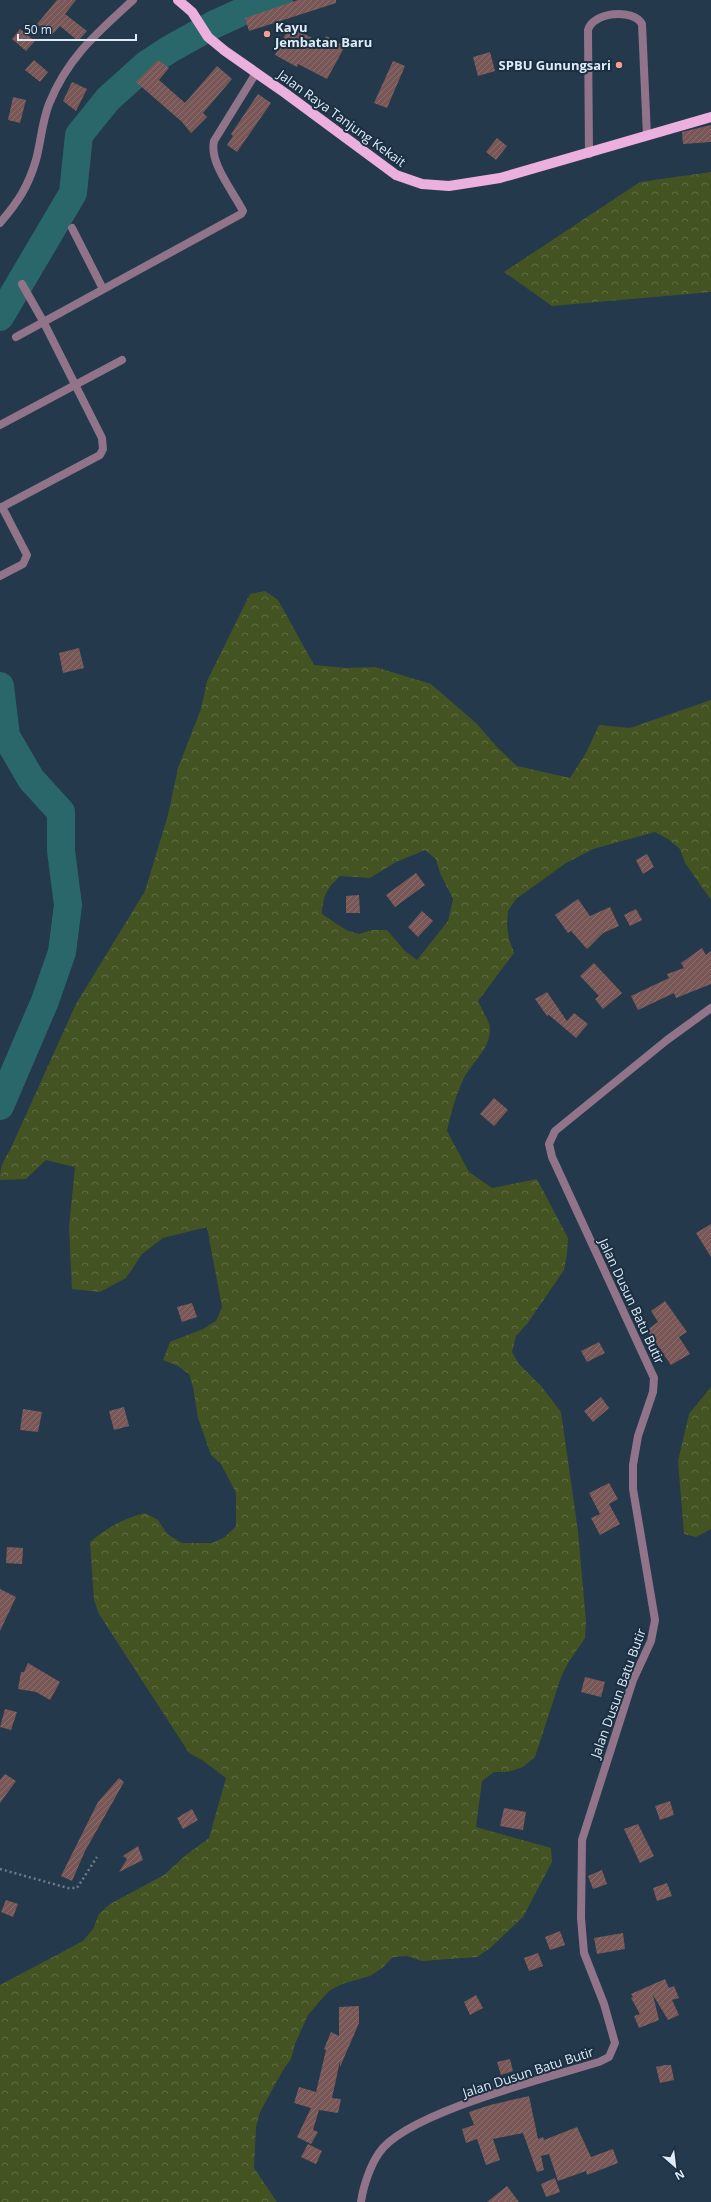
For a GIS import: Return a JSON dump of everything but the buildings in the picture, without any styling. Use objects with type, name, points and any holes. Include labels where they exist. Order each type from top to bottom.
[{"type":"main road","name":"Jalan Raya Tanjung Kekait","points":[[178,0],[192,12],[208,38],[396,175],[422,184],[449,186],[500,178],[589,154],[711,117]]},
{"type":"street","points":[[0,223],[17,205],[24,190],[36,160],[42,128],[49,103],[72,60],[82,48],[133,0]]},
{"type":"street","points":[[589,154],[588,30],[592,23],[598,18],[632,15],[642,24],[647,136]]},
{"type":"street","points":[[16,337],[241,214],[243,211],[234,192],[214,160],[213,147],[214,141],[256,73]]},
{"type":"street","points":[[72,228],[103,289]]},
{"type":"street","points":[[0,576],[23,564],[27,555],[1,507],[102,453],[104,445],[102,438],[43,321],[22,284]]},
{"type":"street","points":[[0,425],[122,360]]},
{"type":"street","name":"Jalan Dusun Batu Butir","points":[[361,2202],[372,2168],[379,2153],[394,2138],[433,2116],[494,2094],[599,2062],[609,2057],[615,2044],[604,2004],[584,1953],[581,1918],[580,1852],[585,1823],[633,1680],[651,1641],[654,1629],[655,1620],[633,1489],[633,1465],[638,1436],[653,1392],[654,1378],[552,1157],[549,1144],[555,1131],[588,1103],[667,1040],[711,1008]]},
{"type":"path","points":[[0,1869],[68,1888],[77,1888],[98,1856]]},
{"type":"green space","points":[[711,172],[711,292],[552,306],[504,272],[640,182]]},
{"type":"green space","points":[[265,591],[278,600],[314,665],[346,668],[375,667],[431,684],[476,723],[496,746],[517,766],[570,778],[586,753],[599,725],[630,728],[711,700],[711,900],[685,863],[680,849],[668,839],[655,832],[593,849],[566,863],[516,899],[508,911],[507,925],[509,939],[514,953],[478,1001],[489,1022],[489,1037],[484,1050],[463,1080],[455,1099],[447,1131],[469,1172],[492,1188],[537,1179],[568,1238],[564,1270],[527,1324],[516,1336],[512,1352],[519,1364],[541,1386],[561,1412],[578,1531],[586,1622],[585,1638],[568,1663],[561,1677],[535,1757],[523,1767],[508,1772],[494,1772],[482,1781],[476,1827],[551,1848],[552,1862],[523,1917],[489,1949],[477,1957],[422,1961],[407,1956],[393,1957],[382,1968],[370,1976],[342,1984],[329,1991],[319,2002],[308,2015],[295,2044],[291,2059],[283,2070],[260,2112],[256,2127],[254,2168],[277,2202],[0,2202],[0,1985],[83,1941],[93,1929],[99,1914],[110,1904],[164,1875],[186,1855],[209,1838],[226,1778],[202,1760],[189,1753],[99,1614],[94,1600],[90,1542],[102,1532],[116,1524],[145,1513],[158,1520],[167,1534],[182,1543],[212,1543],[225,1537],[236,1526],[236,1493],[221,1464],[211,1455],[198,1418],[193,1387],[189,1374],[178,1366],[163,1360],[170,1342],[203,1329],[216,1321],[222,1307],[207,1227],[163,1238],[142,1254],[126,1278],[100,1292],[72,1289],[69,1227],[75,1167],[46,1160],[26,1179],[0,1180],[1,1168],[4,1161],[76,1004],[145,891],[168,815],[178,768],[201,709],[207,681],[250,594]],"holes":[[[425,850],[436,859],[440,873],[453,899],[448,921],[417,960],[405,951],[387,930],[372,930],[359,934],[346,930],[322,914],[326,893],[340,876],[370,878],[396,862]]]},
{"type":"green space","points":[[711,1387],[711,1529],[696,1537],[684,1534],[678,1461],[689,1414]]},
{"type":"waterway","points":[[0,317],[73,193],[79,135],[108,99],[147,64],[170,49],[215,24],[250,8],[279,0]]},
{"type":"waterway","points":[[0,686],[6,736],[31,779],[61,812],[61,851],[68,905],[62,952],[45,1001],[0,1106]]},
{"type":"place","name":"Kayu Jembatan Baru","points":[[267,34]]},
{"type":"place","name":"SPBU Gunungsari","points":[[619,65]]}]
